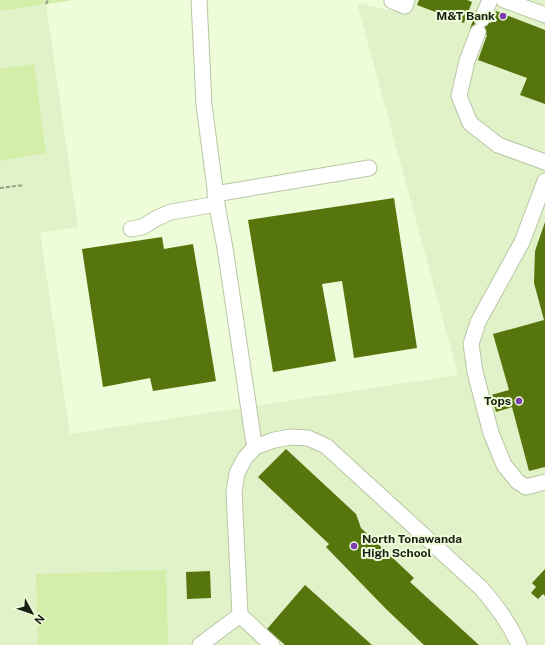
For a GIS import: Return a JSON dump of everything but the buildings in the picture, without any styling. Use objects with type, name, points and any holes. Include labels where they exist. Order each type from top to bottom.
[{"type":"lane","points":[[199,0],[204,105],[216,199],[225,248],[255,447]]},
{"type":"lane","points":[[392,1],[405,6],[407,0]]},
{"type":"lane","points":[[490,0],[467,61],[459,96],[470,123],[498,145],[545,162]]},
{"type":"lane","points":[[504,0],[545,15]]},
{"type":"lane","points":[[131,229],[142,228],[157,218],[171,212],[216,199],[369,168]]},
{"type":"lane","points":[[545,181],[522,242],[478,322],[471,344],[473,361],[484,411],[504,465],[518,482],[526,487],[545,482]]},
{"type":"lane","points":[[272,645],[240,615],[234,492],[237,473],[245,458],[255,447],[274,440],[291,437],[308,438],[326,446],[481,588],[511,627],[519,645]]},
{"type":"lane","points":[[200,645],[240,615]]},
{"type":"path","points":[[46,4],[48,0]]},
{"type":"path","points":[[0,188],[24,185]]},
{"type":"shaded area","points":[[0,0],[73,0],[0,11]]},
{"type":"shaded area","points":[[401,0],[545,0],[545,645],[0,645],[0,11],[46,4],[78,227],[40,233],[70,434],[458,375],[357,3],[396,12]]},
{"type":"shaded area","points":[[34,64],[46,153],[0,161],[0,69]]},
{"type":"shaded area","points":[[166,570],[168,645],[38,645],[36,574]]},
{"type":"place","name":"M&T Bank","points":[[503,16]]},
{"type":"place","name":"Tops","points":[[519,401]]},
{"type":"place","name":"North Tonawanda High School","points":[[354,546]]}]
